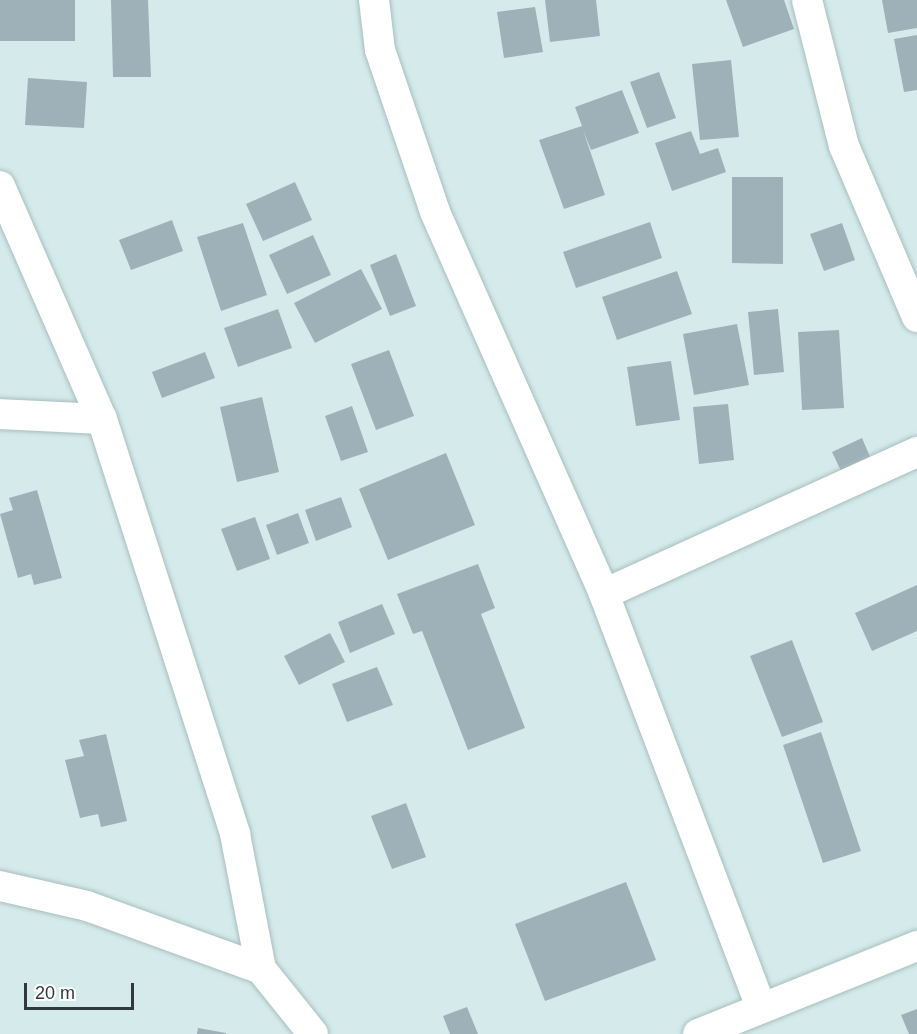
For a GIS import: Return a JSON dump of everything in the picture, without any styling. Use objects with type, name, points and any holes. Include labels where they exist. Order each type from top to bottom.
[{"type":"street","points":[[374,0],[380,50],[435,212],[604,594],[761,1007]]},
{"type":"street","points":[[807,0],[844,146],[917,317]]},
{"type":"street","points":[[0,186],[102,419],[235,834],[261,969],[313,1034]]},
{"type":"street","points":[[0,414],[102,419]]},
{"type":"street","points":[[604,594],[917,452]]},
{"type":"street","points":[[0,886],[87,906],[261,969]]},
{"type":"street","points":[[698,1034],[917,946]]},
{"type":"building","points":[[0,0],[75,0],[75,41],[0,41]]},
{"type":"building","points":[[111,0],[148,0],[151,77],[113,77]]},
{"type":"building","points":[[545,0],[596,0],[600,36],[550,42]]},
{"type":"building","points":[[726,0],[784,0],[794,29],[743,47]]},
{"type":"building","points":[[882,0],[917,0],[917,28],[888,33]]},
{"type":"building","points":[[535,7],[543,52],[504,58],[497,12]]},
{"type":"building","points":[[917,35],[917,90],[904,92],[894,39]]},
{"type":"building","points":[[731,60],[739,137],[700,140],[692,64]]},
{"type":"building","points":[[659,72],[676,118],[647,128],[630,82]]},
{"type":"building","points":[[28,78],[87,82],[84,128],[25,125]]},
{"type":"building","points":[[622,90],[639,133],[591,150],[583,130],[605,195],[564,209],[539,140],[582,126],[575,107]]},
{"type":"building","points":[[691,131],[700,154],[718,148],[726,172],[672,191],[655,143]]},
{"type":"building","points":[[732,177],[783,177],[783,264],[732,263]]},
{"type":"building","points":[[295,182],[312,220],[263,241],[246,204]]},
{"type":"building","points":[[172,220],[183,251],[131,270],[119,240]]},
{"type":"building","points":[[650,222],[662,258],[576,288],[563,252]]},
{"type":"building","points":[[243,223],[267,295],[221,311],[197,237]]},
{"type":"building","points":[[842,223],[855,260],[824,271],[810,234]]},
{"type":"building","points":[[313,235],[331,275],[287,294],[269,255]]},
{"type":"building","points":[[396,254],[416,306],[390,316],[370,265]]},
{"type":"building","points":[[361,269],[382,309],[315,343],[294,303]]},
{"type":"building","points":[[677,271],[692,314],[617,340],[602,297]]},
{"type":"building","points":[[278,309],[292,348],[238,367],[224,328]]},
{"type":"building","points":[[778,309],[784,372],[754,375],[748,312]]},
{"type":"building","points":[[737,324],[749,385],[694,395],[683,334]]},
{"type":"building","points":[[839,330],[844,408],[802,410],[798,332]]},
{"type":"building","points":[[389,350],[414,416],[376,430],[351,364]]},
{"type":"building","points":[[205,352],[215,378],[162,398],[152,372]]},
{"type":"building","points":[[671,361],[680,420],[636,426],[627,367]]},
{"type":"building","points":[[262,397],[279,472],[237,482],[220,407]]},
{"type":"building","points":[[728,404],[734,460],[699,464],[693,407]]},
{"type":"building","points":[[352,406],[368,452],[341,461],[325,416]]},
{"type":"building","points":[[862,438],[871,459],[842,473],[832,452]]},
{"type":"building","points":[[446,453],[475,525],[388,560],[359,489]]},
{"type":"building","points":[[37,490],[62,578],[34,585],[31,574],[18,578],[0,514],[13,510],[9,498]]},
{"type":"building","points":[[341,497],[352,527],[316,541],[305,510]]},
{"type":"building","points":[[298,513],[309,543],[277,555],[266,525]]},
{"type":"building","points":[[255,517],[270,559],[237,571],[221,529]]},
{"type":"building","points":[[478,564],[495,608],[481,614],[525,728],[468,750],[422,631],[413,634],[397,594]]},
{"type":"building","points":[[917,585],[917,631],[872,651],[855,613]]},
{"type":"building","points":[[382,604],[395,634],[350,653],[338,622]]},
{"type":"building","points":[[330,633],[345,662],[299,685],[284,656]]},
{"type":"building","points":[[792,640],[823,722],[782,737],[750,656]]},
{"type":"building","points":[[377,667],[393,705],[347,722],[332,684]]},
{"type":"building","points":[[821,732],[861,851],[823,863],[783,745]]},
{"type":"building","points":[[106,734],[127,821],[101,827],[98,814],[80,818],[65,760],[84,756],[79,740]]},
{"type":"building","points":[[406,803],[426,857],[392,869],[371,816]]},
{"type":"building","points":[[626,882],[656,960],[545,1001],[515,924]]},
{"type":"building","points":[[467,1007],[478,1034],[450,1034],[443,1016]]},
{"type":"building","points":[[917,1009],[917,1034],[909,1034],[901,1015]]},
{"type":"building","points":[[198,1028],[226,1033],[226,1034],[197,1034]]}]
